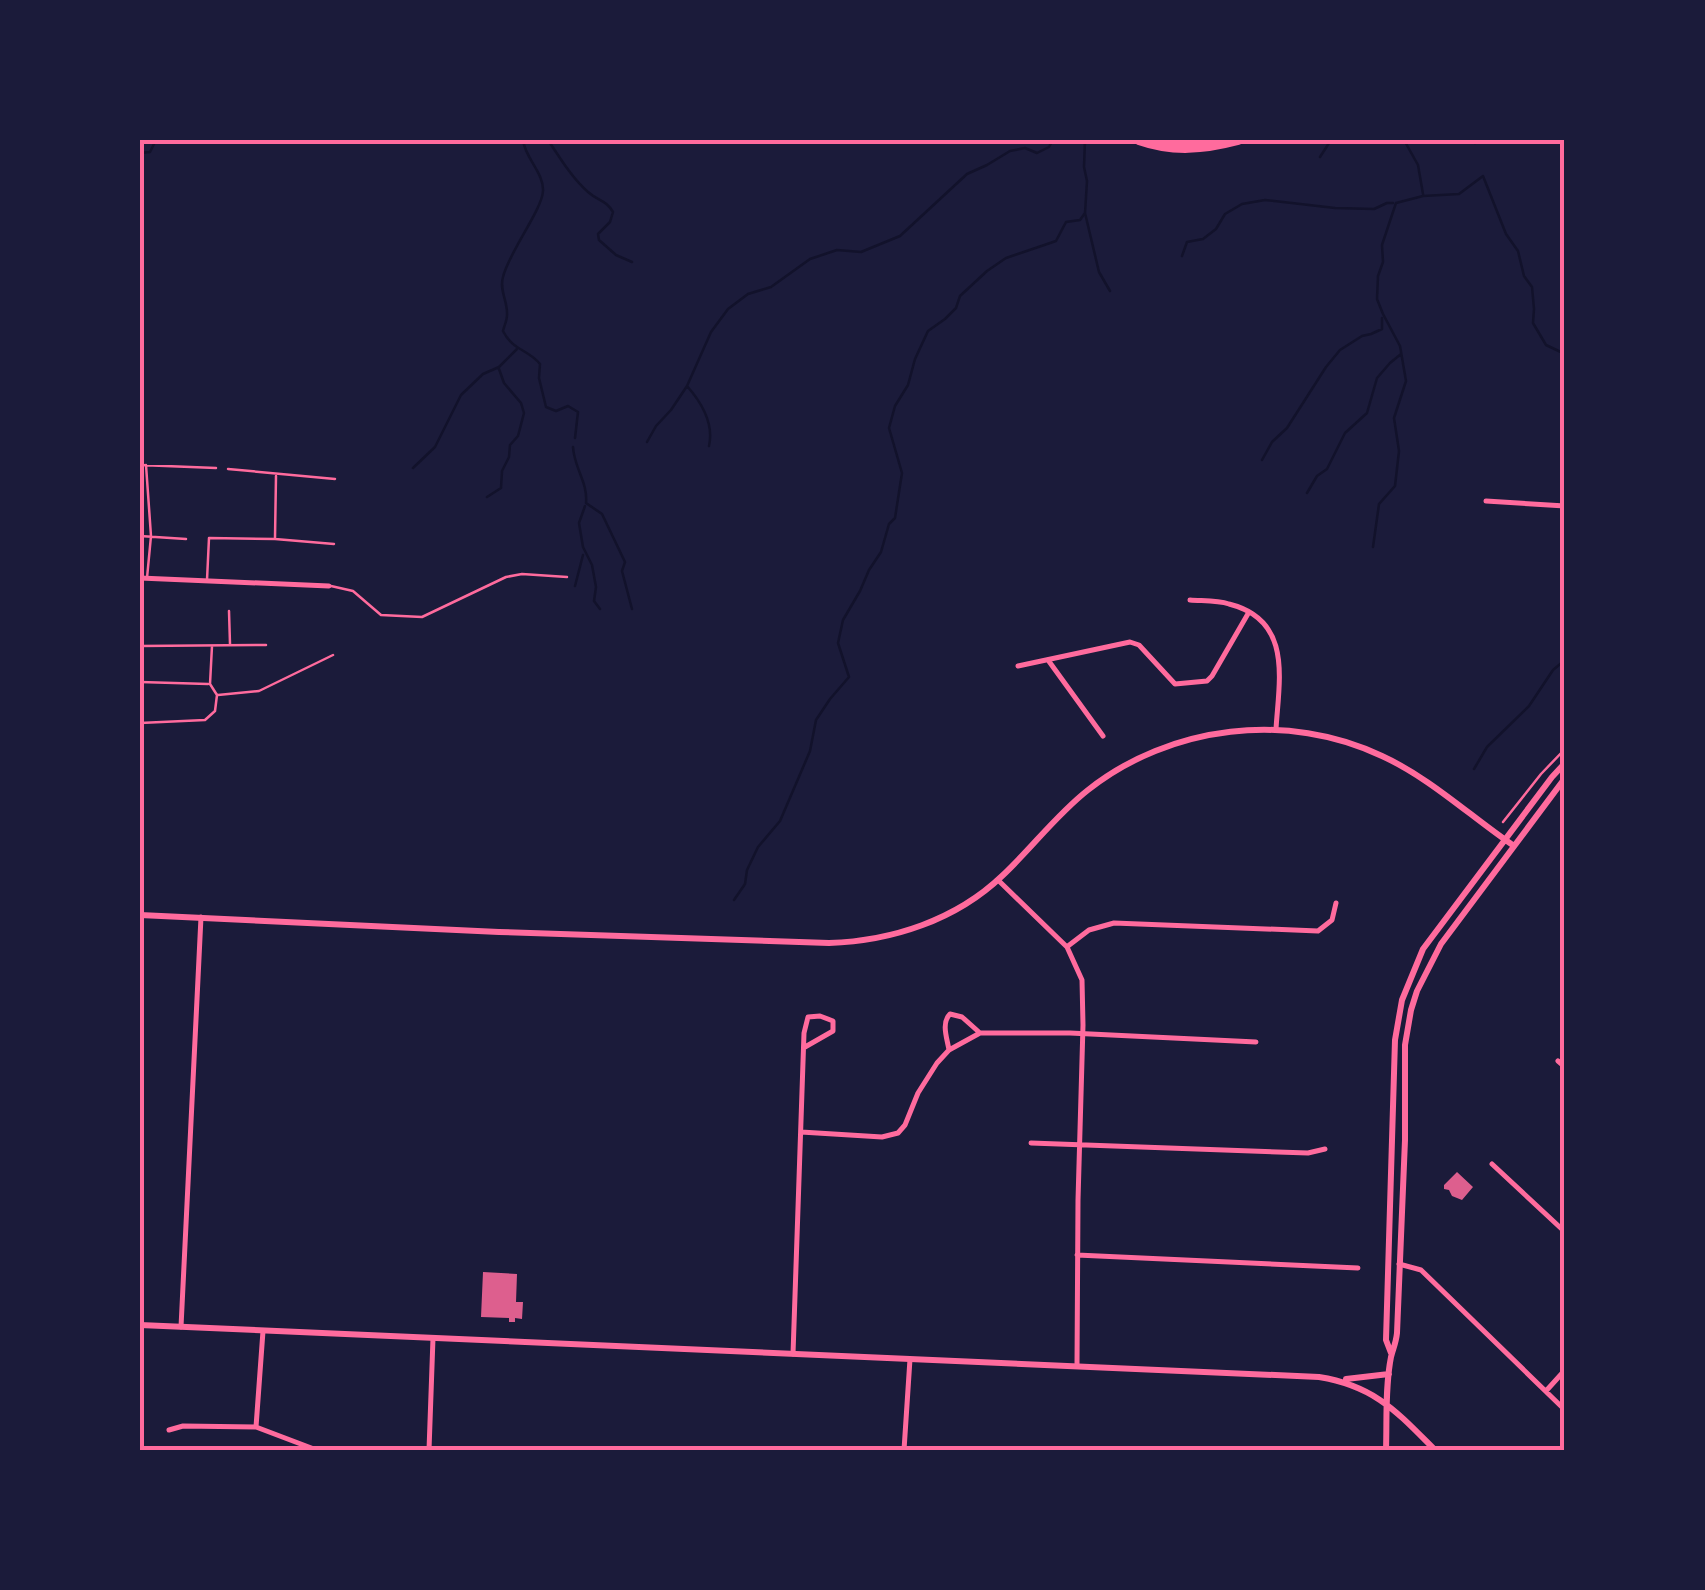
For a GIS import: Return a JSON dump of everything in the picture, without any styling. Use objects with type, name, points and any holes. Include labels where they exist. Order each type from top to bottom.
[{"type":"highway","points":[[1140,140],[1190,149],[1238,140]]},
{"type":"street","points":[[1486,501],[1565,506]]},
{"type":"street","points":[[144,578],[329,586]]},
{"type":"street","points":[[1190,600],[1223,602],[1249,612],[1268,629],[1278,648],[1281,670],[1276,729]]},
{"type":"street","points":[[1018,666],[1130,642],[1139,646],[1175,684],[1207,681],[1249,612]]},
{"type":"street","points":[[1048,660],[1104,736]]},
{"type":"street","points":[[140,915],[498,932],[846,942],[887,936],[936,920],[966,903],[998,880],[1074,801],[1131,762],[1198,737],[1235,731],[1276,729],[1330,737],[1381,755],[1414,773],[1514,846]]},
{"type":"street","points":[[1392,1354],[1386,1340],[1395,1040],[1402,1000],[1424,950],[1565,763]]},
{"type":"street","points":[[1386,1450],[1390,1374],[1396,1345],[1406,1045],[1411,1010],[1441,944],[1565,778]]},
{"type":"street","points":[[998,880],[1068,947],[1082,980],[1077,1366]]},
{"type":"street","points":[[1068,947],[1089,930],[1114,923],[1318,932],[1332,920],[1336,903]]},
{"type":"street","points":[[180,1328],[201,918]]},
{"type":"street","points":[[949,1050],[945,1026],[950,1014],[962,1017],[980,1033]]},
{"type":"street","points":[[793,1354],[804,1047],[806,1019],[820,1016],[832,1021],[833,1030],[804,1047]]},
{"type":"street","points":[[802,1132],[882,1137],[898,1133],[906,1126],[927,1076],[949,1050],[980,1033],[1256,1042]]},
{"type":"street","points":[[1558,1061],[1565,1068]]},
{"type":"street","points":[[1031,1143],[1308,1153],[1325,1149]]},
{"type":"street","points":[[1492,1164],[1565,1232]]},
{"type":"street","points":[[1077,1254],[1358,1268]]},
{"type":"street","points":[[1399,1264],[1421,1270],[1565,1410]]},
{"type":"street","points":[[140,1326],[1319,1377],[1366,1390],[1388,1405],[1435,1450]]},
{"type":"street","points":[[256,1427],[263,1331]]},
{"type":"street","points":[[428,1450],[433,1338]]},
{"type":"street","points":[[904,1450],[910,1359]]},
{"type":"street","points":[[1546,1391],[1565,1370]]},
{"type":"street","points":[[1340,1380],[1390,1374]]},
{"type":"street","points":[[169,1430],[183,1426],[256,1427],[314,1449]]},
{"type":"lane","points":[[140,465],[216,468]]},
{"type":"lane","points":[[144,578],[152,536],[146,465]]},
{"type":"lane","points":[[228,469],[335,478]]},
{"type":"lane","points":[[275,539],[276,474]]},
{"type":"lane","points":[[140,536],[186,538]]},
{"type":"lane","points":[[207,582],[209,538],[334,544]]},
{"type":"lane","points":[[329,586],[354,591],[381,615],[422,617],[506,577],[567,577]]},
{"type":"lane","points":[[230,611],[230,646]]},
{"type":"lane","points":[[140,646],[266,645]]},
{"type":"lane","points":[[140,724],[205,720],[215,711],[217,695],[210,684],[212,646]]},
{"type":"lane","points":[[217,695],[259,691],[333,655]]},
{"type":"lane","points":[[140,682],[210,684]]},
{"type":"path","points":[[1502,822],[1565,749]]},
{"type":"building","points":[[1457,1172],[1473,1187],[1462,1200],[1444,1189]]},
{"type":"building","points":[[483,1272],[517,1274],[516,1302],[523,1302],[522,1319],[509,1322],[509,1318],[481,1317]]},
{"type":"waterway","points":[[140,153],[150,152],[156,140]]},
{"type":"waterway","points":[[523,140],[543,191],[503,277],[507,315],[503,331],[540,364],[546,407],[556,411],[568,406],[578,412],[575,438]]},
{"type":"waterway","points":[[548,140],[566,168],[613,212],[610,222],[598,234],[599,240],[616,255],[632,262]]},
{"type":"waterway","points":[[647,442],[687,386],[711,332],[728,309],[748,294],[771,287],[810,259],[837,250],[861,252],[900,236],[967,174],[1010,151],[1025,148],[1037,153],[1053,140]]},
{"type":"waterway","points":[[734,900],[745,884],[758,847],[780,821],[810,751],[816,720],[849,677],[838,643],[843,620],[895,518],[902,473],[889,428],[915,359],[928,331],[956,308],[960,296],[987,271],[1006,258],[1056,241],[1066,222],[1080,220],[1085,213],[1085,140]]},
{"type":"waterway","points":[[1320,157],[1331,140]]},
{"type":"waterway","points":[[1404,140],[1418,165],[1423,194]]},
{"type":"waterway","points":[[1373,547],[1379,504],[1395,486],[1399,451],[1394,418],[1406,381],[1400,346],[1377,299],[1382,245],[1396,203],[1423,196],[1459,194],[1483,176],[1532,287],[1533,323],[1546,345],[1565,354]]},
{"type":"waterway","points":[[1182,256],[1187,242],[1203,239],[1216,229],[1225,214],[1242,204],[1265,200],[1374,209],[1393,203]]},
{"type":"waterway","points":[[1085,213],[1099,272],[1110,291]]},
{"type":"waterway","points":[[1262,460],[1340,350],[1382,329],[1382,318]]},
{"type":"waterway","points":[[413,468],[435,447],[461,395],[517,349]]},
{"type":"waterway","points":[[1307,493],[1317,476],[1327,469],[1345,433],[1367,413],[1377,378],[1401,354]]},
{"type":"waterway","points":[[487,497],[501,488],[502,471],[524,413],[499,369]]},
{"type":"waterway","points":[[687,386],[706,414],[709,446]]},
{"type":"waterway","points":[[573,447],[586,503],[602,514],[625,562],[622,571],[632,609]]},
{"type":"waterway","points":[[585,506],[579,523],[583,547],[592,565],[594,601],[600,609]]},
{"type":"waterway","points":[[575,586],[583,555]]},
{"type":"waterway","points":[[1474,769],[1487,747],[1529,706],[1553,670],[1565,660]]}]
